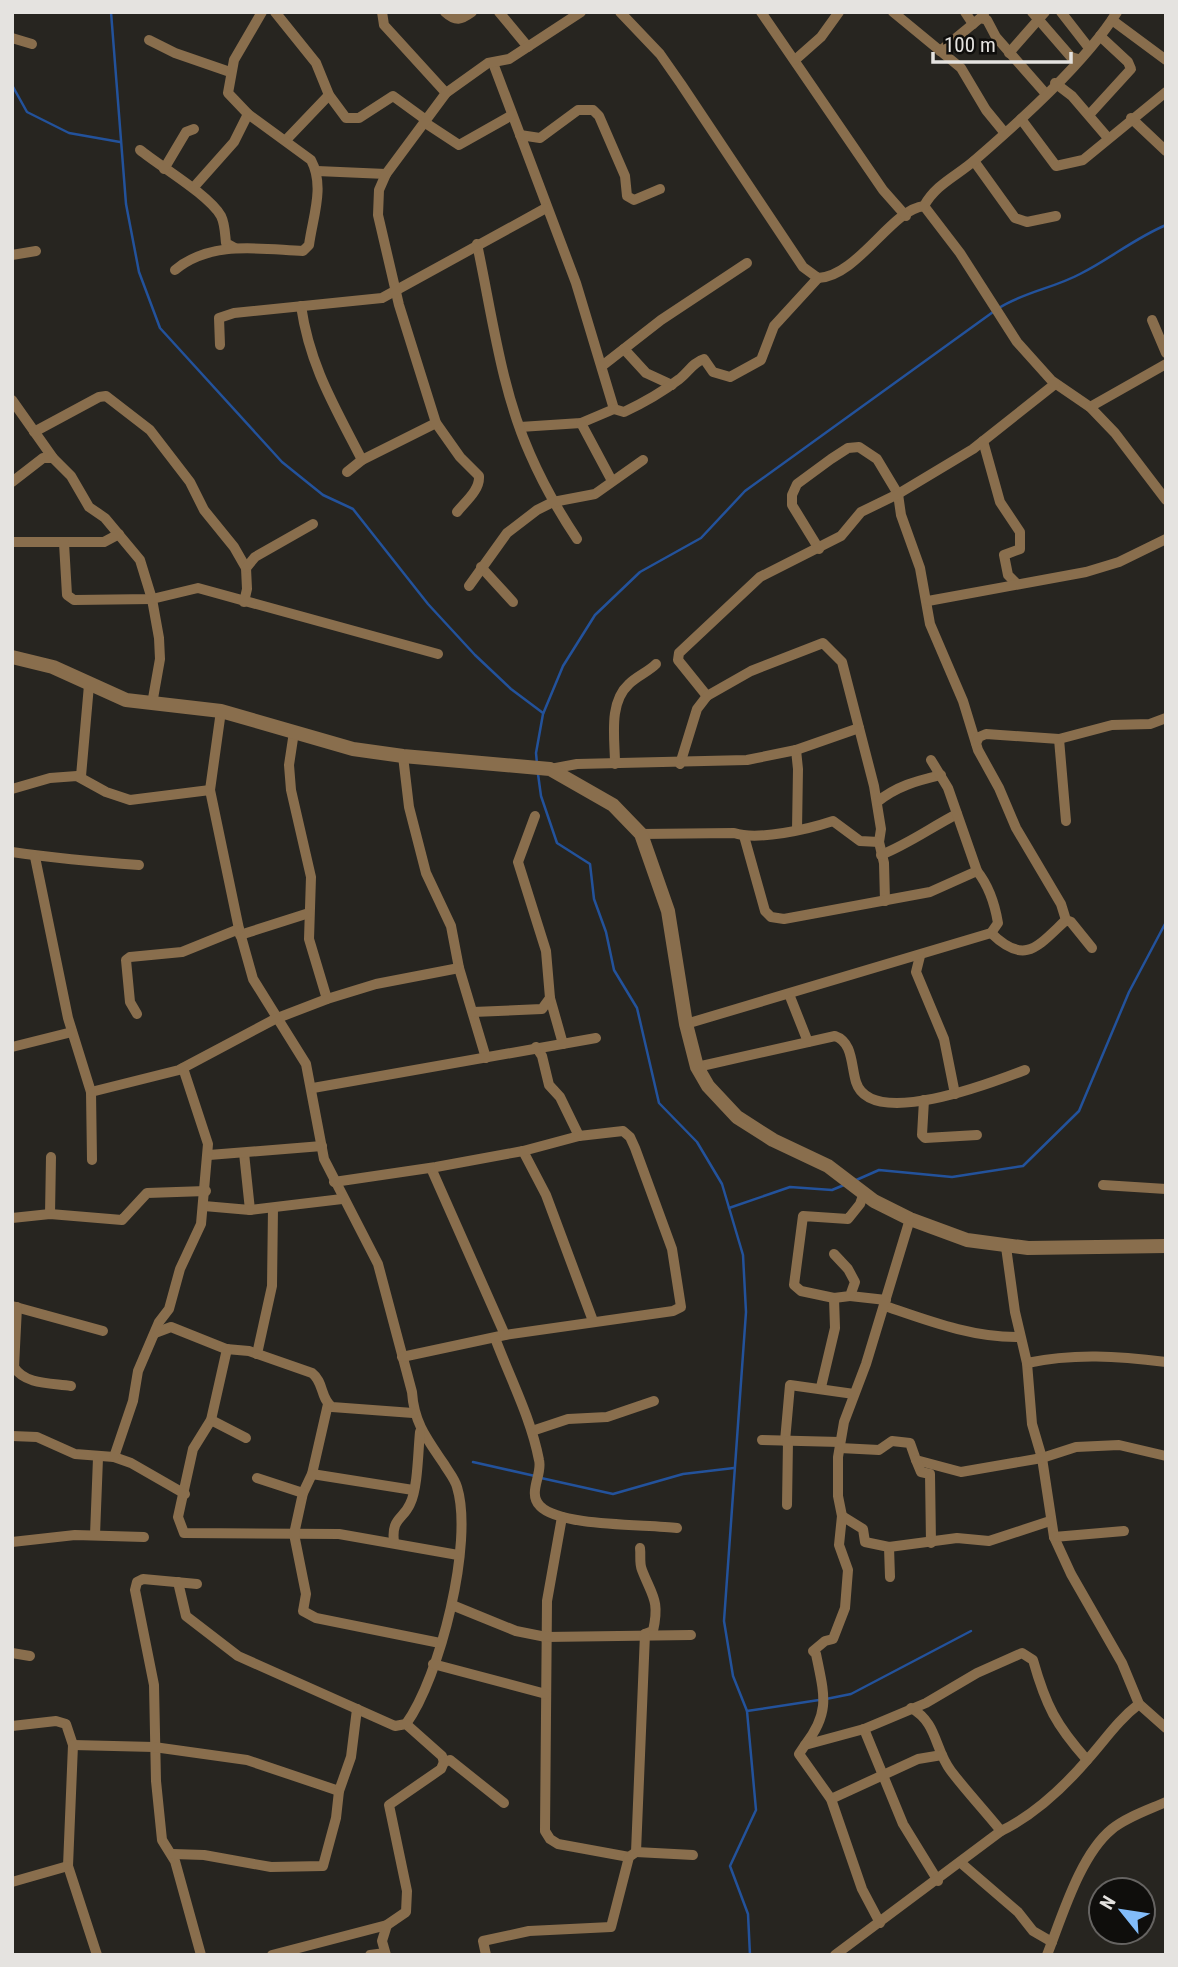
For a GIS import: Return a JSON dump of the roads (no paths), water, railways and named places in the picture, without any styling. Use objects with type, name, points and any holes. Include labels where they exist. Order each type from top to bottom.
[{"type":"street","points":[[175,270],[200,252],[234,248],[307,249],[319,188],[317,171],[311,160],[248,114],[228,93],[230,72],[248,32],[262,12]]},
{"type":"street","points":[[275,12],[316,63],[329,95],[342,114],[352,120],[393,96],[459,145],[512,115]]},
{"type":"street","points":[[382,12],[384,25],[446,93]]},
{"type":"street","points":[[445,12],[453,19],[461,20],[472,12]]},
{"type":"street","points":[[499,12],[528,47]]},
{"type":"street","points":[[457,512],[474,493],[480,482],[479,476],[460,457],[436,423],[397,292],[379,215],[379,190],[386,174],[446,93],[488,63],[509,59],[581,12]]},
{"type":"street","points":[[620,12],[660,54],[803,267],[818,278]]},
{"type":"street","points":[[761,12],[883,190],[906,216]]},
{"type":"street","points":[[795,61],[821,37],[839,12]]},
{"type":"street","points":[[893,12],[961,68],[986,110],[1004,132]]},
{"type":"street","points":[[965,12],[987,20],[1009,53],[1046,94]]},
{"type":"street","points":[[1060,12],[1089,48]]},
{"type":"street","points":[[1009,53],[1039,15],[1071,57],[1078,59]]},
{"type":"street","points":[[520,427],[581,423],[614,409],[624,412],[672,385],[699,360],[704,359],[713,372],[730,377],[754,365],[766,351],[774,326],[818,278],[834,275],[906,216],[924,206],[933,191],[974,162],[1046,94],[1100,36],[1114,16],[1166,60]]},
{"type":"street","points":[[940,51],[980,18]]},
{"type":"street","points":[[1089,115],[1131,69],[1128,62],[1100,36]]},
{"type":"street","points":[[12,38],[32,44]]},
{"type":"street","points":[[149,40],[175,53],[230,72]]},
{"type":"street","points":[[494,63],[576,284],[614,409]]},
{"type":"street","points":[[1055,83],[1089,115],[1108,138]]},
{"type":"street","points":[[1021,119],[1056,166],[1083,160],[1166,92]]},
{"type":"street","points":[[286,140],[329,95]]},
{"type":"street","points":[[520,135],[540,138],[578,110],[593,110],[599,116],[625,176],[627,195],[634,200],[660,189]]},
{"type":"street","points":[[194,187],[234,142],[248,114]]},
{"type":"street","points":[[1131,118],[1166,151]]},
{"type":"street","points":[[164,169],[186,132],[194,129]]},
{"type":"street","points":[[140,150],[164,169],[194,187],[220,214],[226,243],[234,248]]},
{"type":"street","points":[[974,162],[1016,218],[1027,222],[1056,216]]},
{"type":"street","points":[[317,171],[386,174]]},
{"type":"street","points":[[924,206],[960,253],[996,312],[1055,384],[1090,407],[1122,441],[1166,500]]},
{"type":"street","points":[[220,345],[219,318],[234,313],[364,302],[397,292],[477,244],[546,208]]},
{"type":"street","points":[[477,244],[503,370],[520,427],[553,502],[577,539]]},
{"type":"street","points":[[12,256],[36,251]]},
{"type":"street","points":[[602,366],[747,262]]},
{"type":"street","points":[[301,306],[313,360],[333,410],[362,460]]},
{"type":"street","points":[[1152,320],[1166,353]]},
{"type":"street","points":[[624,349],[646,373],[672,385]]},
{"type":"street","points":[[1090,407],[1166,364]]},
{"type":"street","points":[[707,696],[678,660],[679,653],[760,577],[841,536],[861,512],[898,494],[983,441],[1004,421],[1055,384]]},
{"type":"street","points":[[34,432],[106,396],[150,430],[190,482],[204,510],[246,568],[247,589],[243,602]]},
{"type":"street","points":[[12,400],[53,458],[71,476],[89,507],[105,518],[140,560],[152,598],[160,659],[152,704]]},
{"type":"street","points":[[346,472],[362,460],[436,423]]},
{"type":"street","points":[[581,423],[612,481]]},
{"type":"street","points":[[983,441],[1000,502],[1020,532],[1020,549],[1004,555],[1008,575],[1016,583]]},
{"type":"street","points":[[819,549],[792,505],[792,495],[797,484],[831,459],[848,447],[859,447],[877,459],[898,494],[901,515],[912,540],[928,601],[930,624],[963,701],[976,743],[1016,828],[1061,904],[1066,920],[1071,922],[1092,948]]},
{"type":"street","points":[[12,482],[43,458],[53,458]]},
{"type":"street","points":[[469,586],[507,533],[553,502],[595,494],[643,460]]},
{"type":"street","points":[[246,568],[255,557],[313,524]]},
{"type":"street","points":[[12,542],[104,542],[119,534]]},
{"type":"street","points":[[928,601],[1086,572],[1119,562],[1166,540]]},
{"type":"street","points":[[64,543],[67,595],[70,599],[152,598],[198,589],[438,654]]},
{"type":"street","points":[[481,567],[513,603]]},
{"type":"street","points":[[680,764],[697,709],[707,696],[751,671],[823,643],[842,662],[859,727],[877,802],[886,901]]},
{"type":"street","points":[[12,657],[53,667],[126,700],[221,711],[342,746],[403,756],[532,769],[577,764],[680,764],[747,760],[796,750],[859,727]]},
{"type":"street","points":[[615,764],[614,715],[620,697],[628,684],[656,664]]},
{"type":"street","points":[[81,776],[89,685]]},
{"type":"street","points":[[221,711],[209,776],[210,790],[239,932],[253,979],[275,1019],[306,1065],[313,1088],[322,1146],[334,1182],[377,1264],[412,1392],[413,1413],[420,1432],[457,1484],[463,1534],[452,1605],[433,1664],[406,1724]]},
{"type":"street","points":[[976,743],[979,737],[986,734],[1059,739],[1112,725],[1150,723],[1166,718]]},
{"type":"street","points":[[294,732],[289,765],[291,790],[312,877],[309,939],[314,963],[327,999]]},
{"type":"street","points":[[1059,739],[1066,821]]},
{"type":"street","points":[[796,750],[799,769],[797,830]]},
{"type":"street","points":[[403,756],[409,807],[426,873],[451,926],[459,968],[486,1058]]},
{"type":"street","points":[[686,1024],[991,933],[998,923],[997,912],[985,881],[977,871],[941,775],[931,760]]},
{"type":"street","points":[[550,769],[612,805],[641,834],[667,911],[686,1024],[697,1067],[708,1086],[737,1117],[773,1140],[828,1166],[864,1193],[910,1219],[967,1240],[1006,1247],[1166,1245]]},
{"type":"street","points":[[877,802],[892,790],[941,775]]},
{"type":"street","points":[[12,789],[50,779],[81,776],[106,792],[130,800],[210,790]]},
{"type":"street","points":[[881,855],[916,840],[927,830],[957,814]]},
{"type":"street","points":[[535,816],[519,862],[546,951],[551,998],[563,1044]]},
{"type":"street","points":[[641,834],[734,833],[744,836],[797,830],[833,821],[860,841],[879,842]]},
{"type":"street","points":[[744,836],[765,911],[771,917],[784,919],[930,892],[977,871]]},
{"type":"street","points":[[12,852],[35,858],[73,857],[139,865]]},
{"type":"street","points":[[35,858],[72,1032],[91,1092],[92,1160]]},
{"type":"street","points":[[137,1014],[130,1002],[126,986],[126,960],[130,957],[182,952],[239,932],[309,913]]},
{"type":"street","points":[[991,933],[1013,951],[1027,951],[1046,941],[1066,920]]},
{"type":"street","points":[[920,956],[916,972],[944,1039],[955,1094]]},
{"type":"street","points":[[91,1092],[183,1068],[275,1019],[327,999],[376,984],[459,968]]},
{"type":"street","points":[[789,994],[808,1042]]},
{"type":"street","points":[[473,1012],[542,1009],[551,998]]},
{"type":"street","points":[[12,1047],[72,1032]]},
{"type":"street","points":[[697,1067],[835,1036],[842,1038],[848,1047],[856,1085],[872,1100],[924,1100],[955,1094],[1025,1070]]},
{"type":"street","points":[[313,1088],[596,1038]]},
{"type":"street","points":[[536,1048],[542,1056],[541,1063],[549,1085],[560,1097],[579,1136]]},
{"type":"street","points":[[114,1457],[133,1401],[138,1371],[166,1315],[180,1269],[201,1224],[209,1155],[198,1105],[183,1068]]},
{"type":"street","points":[[924,1100],[922,1135],[925,1138],[977,1135]]},
{"type":"street","points":[[334,1182],[523,1151],[579,1136],[623,1131],[630,1137],[671,1249],[682,1300],[681,1307],[673,1311],[593,1321],[402,1357]]},
{"type":"street","points":[[209,1155],[322,1146]]},
{"type":"street","points":[[523,1151],[546,1195],[593,1321]]},
{"type":"street","points":[[244,1153],[250,1210]]},
{"type":"street","points":[[50,1214],[51,1157]]},
{"type":"street","points":[[431,1168],[500,1337],[532,1431],[541,1464],[534,1494],[538,1505],[562,1517],[677,1528]]},
{"type":"street","points":[[1103,1185],[1166,1189]]},
{"type":"street","points":[[12,1218],[50,1214],[122,1220],[147,1193],[206,1191]]},
{"type":"street","points":[[864,1193],[860,1204],[848,1219],[803,1216],[794,1285],[801,1291],[834,1298],[850,1296],[886,1303],[946,1327],[995,1338],[1020,1337]]},
{"type":"street","points":[[204,1206],[250,1210],[342,1199]]},
{"type":"street","points":[[257,1354],[272,1286],[273,1208]]},
{"type":"street","points":[[880,1923],[862,1889],[831,1799],[799,1754],[820,1727],[825,1705],[816,1654],[813,1651],[825,1640],[833,1639],[845,1608],[848,1570],[839,1545],[842,1516],[838,1496],[840,1445],[844,1422],[886,1303],[910,1219]]},
{"type":"street","points":[[1006,1247],[1020,1337],[1027,1363],[1032,1423],[1042,1458],[1054,1537],[1071,1574],[1122,1663],[1139,1704],[1166,1728]]},
{"type":"street","points":[[834,1254],[848,1269],[855,1282],[850,1296]]},
{"type":"street","points":[[821,1387],[835,1328],[834,1298]]},
{"type":"street","points":[[71,1386],[32,1381],[19,1376],[14,1367],[15,1306],[103,1331]]},
{"type":"street","points":[[166,1315],[172,1327]]},
{"type":"street","points":[[155,1333],[172,1327],[227,1349],[257,1354],[312,1373],[319,1378],[328,1404],[313,1474],[303,1493],[294,1534],[306,1594],[303,1611],[308,1615],[440,1643]]},
{"type":"street","points":[[227,1349],[211,1420],[194,1449],[178,1517],[184,1533],[339,1534],[458,1555]]},
{"type":"street","points":[[1027,1363],[1059,1356],[1108,1355],[1166,1362]]},
{"type":"street","points":[[786,1505],[790,1385],[821,1387],[855,1394]]},
{"type":"street","points":[[532,1431],[568,1419],[607,1417],[654,1401]]},
{"type":"street","points":[[328,1404],[332,1407],[413,1413]]},
{"type":"street","points":[[211,1420],[246,1438]]},
{"type":"street","points":[[394,1542],[393,1532],[399,1515],[410,1505],[420,1432]]},
{"type":"street","points":[[12,1436],[37,1437],[75,1454],[98,1458],[114,1457],[131,1463],[185,1494]]},
{"type":"street","points":[[762,1440],[879,1450],[892,1441],[910,1443],[921,1472],[930,1474],[931,1543]]},
{"type":"street","points":[[916,1460],[961,1472],[1042,1458],[1076,1447],[1119,1446],[1166,1456]]},
{"type":"street","points":[[95,1535],[98,1458]]},
{"type":"street","points":[[313,1474],[413,1490]]},
{"type":"street","points":[[257,1478],[303,1493]]},
{"type":"street","points":[[842,1516],[863,1529],[865,1542],[889,1548],[957,1538],[989,1541],[1050,1521]]},
{"type":"street","points":[[562,1517],[547,1601],[545,1831],[550,1839],[558,1844],[633,1854],[693,1855]]},
{"type":"street","points":[[1054,1537],[1124,1531]]},
{"type":"street","points":[[12,1542],[95,1535],[112,1538],[144,1537]]},
{"type":"street","points":[[639,1548],[641,1566],[654,1592],[656,1606],[653,1631],[645,1634]]},
{"type":"street","points":[[889,1548],[890,1577]]},
{"type":"street","points":[[197,1584],[143,1579],[137,1582],[135,1590],[154,1685],[154,1747],[162,1840],[173,1854],[201,1955]]},
{"type":"street","points":[[178,1582],[186,1616],[238,1656],[395,1726],[406,1724]]},
{"type":"street","points":[[452,1605],[516,1631],[546,1637],[584,1639],[645,1634],[691,1635]]},
{"type":"street","points":[[486,1955],[483,1941],[529,1931],[611,1927],[633,1854],[645,1634]]},
{"type":"street","points":[[12,1653],[30,1656]]},
{"type":"street","points":[[805,1745],[864,1729],[926,1703],[977,1673],[1022,1653],[1033,1660],[1039,1686],[1058,1727],[1087,1760]]},
{"type":"street","points":[[433,1664],[546,1694]]},
{"type":"street","points":[[924,1715],[926,1703]]},
{"type":"street","points":[[835,1955],[938,1881],[1001,1831],[1024,1820],[1087,1760],[1124,1715],[1139,1704]]},
{"type":"street","points":[[911,1708],[924,1715],[935,1733],[950,1770],[1001,1831]]},
{"type":"street","points":[[173,1854],[204,1855],[271,1867],[323,1866],[336,1818],[339,1791],[351,1757],[357,1709]]},
{"type":"street","points":[[12,1726],[62,1722],[73,1745],[68,1866],[97,1955]]},
{"type":"street","points":[[272,1955],[387,1925],[406,1912],[408,1904],[389,1805],[441,1769],[444,1762],[442,1756],[406,1724]]},
{"type":"street","points":[[864,1729],[903,1824],[938,1881]]},
{"type":"street","points":[[73,1745],[154,1747],[247,1760],[339,1791]]},
{"type":"street","points":[[831,1799],[918,1759],[942,1755]]},
{"type":"street","points":[[444,1762],[450,1760],[504,1803]]},
{"type":"street","points":[[1047,1955],[1076,1885],[1106,1835],[1114,1827],[1166,1802]]},
{"type":"street","points":[[961,1863],[1018,1912],[1033,1931],[1052,1942]]},
{"type":"street","points":[[12,1882],[68,1866]]},
{"type":"street","points":[[370,1955],[385,1954],[382,1941],[387,1925]]},
{"type":"street","points":[[320,1941],[324,1955]]},
{"type":"waterway","points":[[111,12],[126,204],[139,272],[160,328],[282,462],[323,495],[353,509],[428,604],[475,655],[511,689],[543,713]]},
{"type":"waterway","points":[[12,85],[27,112],[69,133],[120,142]]},
{"type":"waterway","points":[[999,308],[1080,274],[1166,225]]},
{"type":"waterway","points":[[537,764],[536,753],[543,714],[563,666],[595,615],[640,572],[701,538],[745,491],[993,312]]},
{"type":"waterway","points":[[538,774],[541,796],[557,843],[590,864],[594,899],[606,932],[614,970],[637,1008],[659,1103],[697,1142],[722,1184],[743,1255],[746,1312],[724,1621],[733,1676],[747,1711],[756,1810],[730,1866],[748,1914],[750,1955]]},
{"type":"waterway","points":[[854,1181],[879,1170],[952,1177],[1023,1166],[1079,1111],[1129,992],[1166,922]]},
{"type":"waterway","points":[[729,1208],[790,1187],[832,1190],[844,1185]]},
{"type":"waterway","points":[[473,1462],[535,1476]]},
{"type":"waterway","points":[[541,1478],[613,1494],[683,1474],[734,1468]]},
{"type":"waterway","points":[[826,1699],[851,1694],[971,1631]]},
{"type":"waterway","points":[[747,1711],[819,1700]]}]
